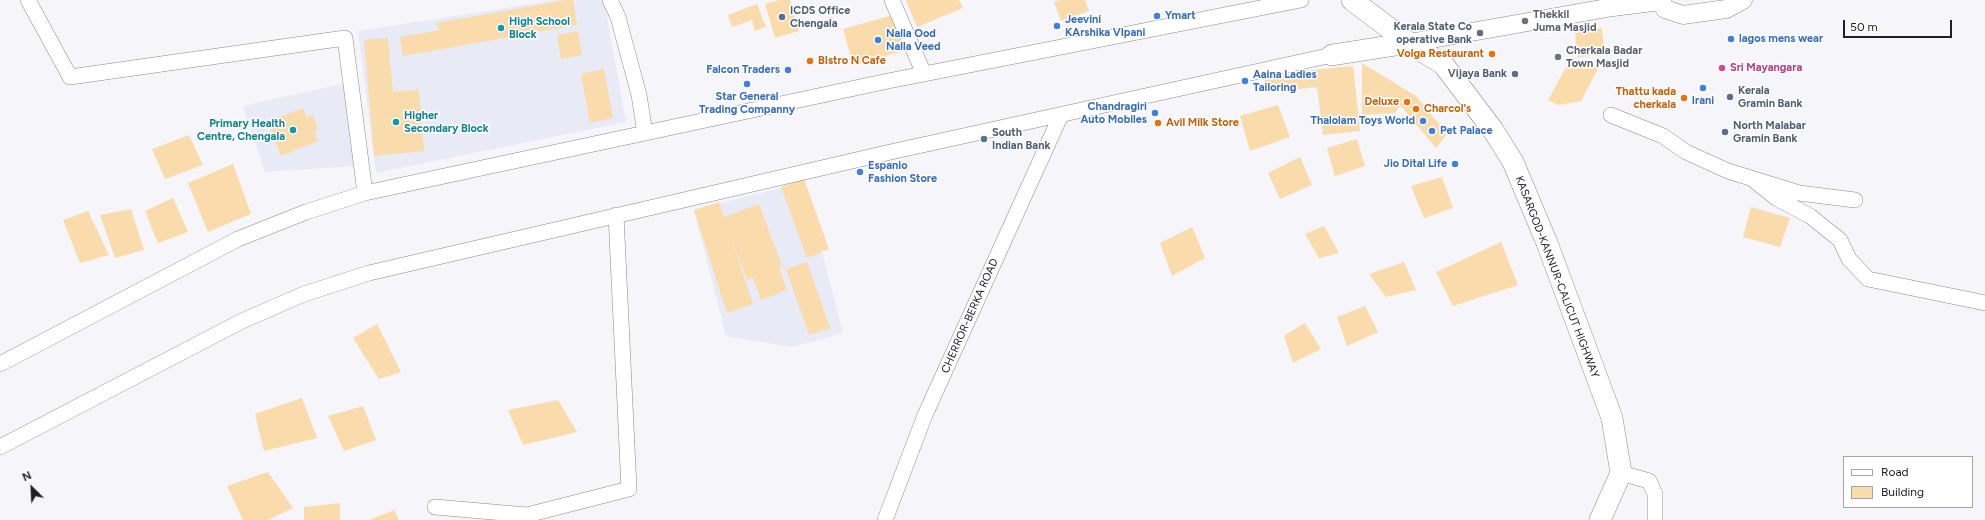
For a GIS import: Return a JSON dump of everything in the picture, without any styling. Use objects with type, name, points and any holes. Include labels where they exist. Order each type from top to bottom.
[{"type":"highway","name":"KASARGOD-KANNUR-CALICUT HIGHWAY","points":[[1352,0],[1409,43],[1443,64],[1493,130],[1513,162],[1547,243],[1612,418],[1621,473]]},
{"type":"highway","points":[[1332,55],[1409,43]]},
{"type":"highway","points":[[1600,520],[1621,473]]},
{"type":"main road","points":[[1409,43],[1661,0],[1665,9],[1683,15],[1726,9],[1743,0]]},
{"type":"street","points":[[28,0],[70,78],[345,38],[365,193]]},
{"type":"street","points":[[610,0],[618,17],[639,95],[645,133]]},
{"type":"street","points":[[892,0],[924,74]]},
{"type":"street","points":[[0,364],[238,239],[306,212],[365,193],[924,74],[1301,0]]},
{"type":"street","points":[[0,447],[242,321],[304,294],[369,273],[1061,115],[1332,55]]},
{"type":"street","name":"CHERROR-BERKA ROAD","points":[[885,520],[925,416],[1061,115]]},
{"type":"street","points":[[1611,115],[1663,136],[1693,155],[1728,170],[1799,193],[1855,200]]},
{"type":"street","points":[[1751,178],[1776,198],[1810,216],[1840,240],[1850,259],[1868,279],[1985,303]]},
{"type":"street","points":[[435,507],[527,515],[629,489],[616,216]]},
{"type":"street","points":[[1621,473],[1649,481],[1655,494],[1655,520]]},
{"type":"shaded area","points":[[557,0],[604,0],[626,122],[376,173],[358,31]]},
{"type":"shaded area","points":[[346,83],[355,166],[265,172],[243,106]]},
{"type":"shaded area","points":[[804,182],[843,333],[792,347],[726,336],[694,210]]},
{"type":"building","name":"High School Block","points":[[573,0],[577,25],[403,56],[400,37],[440,30],[436,23]]},
{"type":"building","name":"ICDS Office Chengala","points":[[779,0],[790,0],[799,31],[775,38],[765,4]]},
{"type":"building","points":[[906,0],[959,0],[963,8],[917,27]]},
{"type":"building","points":[[1060,0],[1085,0],[1089,11],[1061,21],[1054,2]]},
{"type":"building","points":[[757,4],[766,27],[755,31],[752,20],[732,27],[728,15]]},
{"type":"building","points":[[893,15],[903,51],[853,65],[843,29]]},
{"type":"building","points":[[1602,28],[1605,55],[1577,57],[1575,30]]},
{"type":"building","points":[[578,31],[582,55],[561,59],[557,35]]},
{"type":"building","name":"Higher Secondary Block","points":[[388,38],[393,92],[419,90],[424,151],[374,156],[364,40]]},
{"type":"building","points":[[1571,58],[1599,67],[1581,101],[1558,105],[1548,100]]},
{"type":"building","points":[[1362,63],[1416,96],[1447,134],[1436,148],[1400,105],[1395,113],[1362,115]]},
{"type":"building","points":[[1353,66],[1360,131],[1323,135],[1317,87],[1265,93],[1264,75]]},
{"type":"building","points":[[604,69],[613,118],[590,123],[581,74]]},
{"type":"building","points":[[1278,105],[1290,137],[1250,151],[1240,116]]},
{"type":"building","name":"Primary Health Centre, Chengala","points":[[303,108],[307,118],[313,115],[318,128],[314,132],[318,141],[281,156],[270,128],[275,126],[272,120]]},
{"type":"building","points":[[189,135],[203,165],[165,179],[152,149]]},
{"type":"building","points":[[1357,139],[1365,166],[1335,176],[1327,148]]},
{"type":"building","points":[[1300,157],[1312,185],[1280,199],[1268,173]]},
{"type":"building","points":[[233,164],[251,214],[208,232],[188,183]]},
{"type":"building","points":[[1442,177],[1453,208],[1424,218],[1411,186]]},
{"type":"building","points":[[804,179],[829,249],[807,258],[781,187]]},
{"type":"building","points":[[173,198],[188,232],[158,243],[145,211]]},
{"type":"building","points":[[719,202],[724,217],[759,204],[782,266],[779,267],[787,290],[761,300],[753,278],[747,280],[729,232],[753,304],[727,313],[694,210]]},
{"type":"building","points":[[1751,207],[1790,218],[1780,247],[1743,237]]},
{"type":"building","points":[[131,209],[144,250],[115,258],[100,215]]},
{"type":"building","points":[[88,211],[109,255],[80,263],[63,220]]},
{"type":"building","points":[[1324,226],[1339,253],[1319,258],[1305,234]]},
{"type":"building","points":[[1192,227],[1205,258],[1172,276],[1160,243]]},
{"type":"building","points":[[1501,242],[1518,285],[1453,306],[1436,272]]},
{"type":"building","points":[[807,262],[830,328],[809,335],[786,269]]},
{"type":"building","points":[[1404,262],[1416,290],[1386,297],[1369,274]]},
{"type":"building","points":[[1365,306],[1378,332],[1347,346],[1337,317]]},
{"type":"building","points":[[1305,323],[1321,349],[1293,363],[1284,336]]},
{"type":"building","points":[[377,324],[401,372],[379,379],[353,338]]},
{"type":"building","points":[[302,398],[317,438],[264,451],[255,414]]},
{"type":"building","points":[[558,400],[577,432],[523,445],[508,410]]},
{"type":"building","points":[[363,406],[376,440],[344,451],[328,416]]},
{"type":"building","points":[[268,472],[293,508],[268,520],[243,520],[227,486]]},
{"type":"building","points":[[340,503],[340,520],[304,520],[304,507]]},
{"type":"building","points":[[394,510],[399,520],[369,520]]},
{"type":"place","name":"Ymart","points":[[1157,16]]},
{"type":"place","name":"ICDS Office Chengala","points":[[782,17]]},
{"type":"place","name":"Thekkil Juma Masjid","points":[[1525,21]]},
{"type":"place","name":"Jeevini KArshika VIpani","points":[[1057,26]]},
{"type":"place","name":"High School Block","points":[[501,28]]},
{"type":"place","name":"Kerala State Co operative Bank","points":[[1480,33]]},
{"type":"place","name":"lagos mens wear","points":[[1731,39]]},
{"type":"place","name":"Nalla Ood Nalla Veed","points":[[878,40]]},
{"type":"place","name":"Volga Restaurant","points":[[1492,54]]},
{"type":"place","name":"Cherkala Badar Town Masjid","points":[[1558,57]]},
{"type":"place","name":"BIstro N Cafe","points":[[810,61]]},
{"type":"place","name":"Sri Mayangara","points":[[1722,68]]},
{"type":"place","name":"Falcon Traders","points":[[788,70]]},
{"type":"place","name":"Vijaya Bank","points":[[1515,74]]},
{"type":"place","name":"Aaina Ladies Tailoring","points":[[1245,81]]},
{"type":"place","name":"Star General Trading Companny","points":[[747,84]]},
{"type":"place","name":"Irani","points":[[1703,88]]},
{"type":"place","name":"Kerala Gramin Bank","points":[[1730,97]]},
{"type":"place","name":"Thattu kada cherkala","points":[[1684,98]]},
{"type":"place","name":"Deluxe","points":[[1407,102]]},
{"type":"place","name":"Charcol's","points":[[1416,109]]},
{"type":"place","name":"Chandragiri Auto Mobiles","points":[[1155,113]]},
{"type":"place","name":"Thalolam Toys World","points":[[1423,121]]},
{"type":"place","name":"Higher Secondary Block","points":[[396,122]]},
{"type":"place","name":"Avil Milk Store","points":[[1158,123]]},
{"type":"place","name":"Primary Health Centre, Chengala","points":[[293,130]]},
{"type":"place","name":"Pet Palace","points":[[1432,131]]},
{"type":"place","name":"North Malabar Gramin Bank","points":[[1725,132]]},
{"type":"place","name":"South Indian Bank","points":[[984,139]]},
{"type":"place","name":"Jio Dital Life","points":[[1455,164]]},
{"type":"place","name":"Espanio Fashion Store","points":[[860,172]]}]
